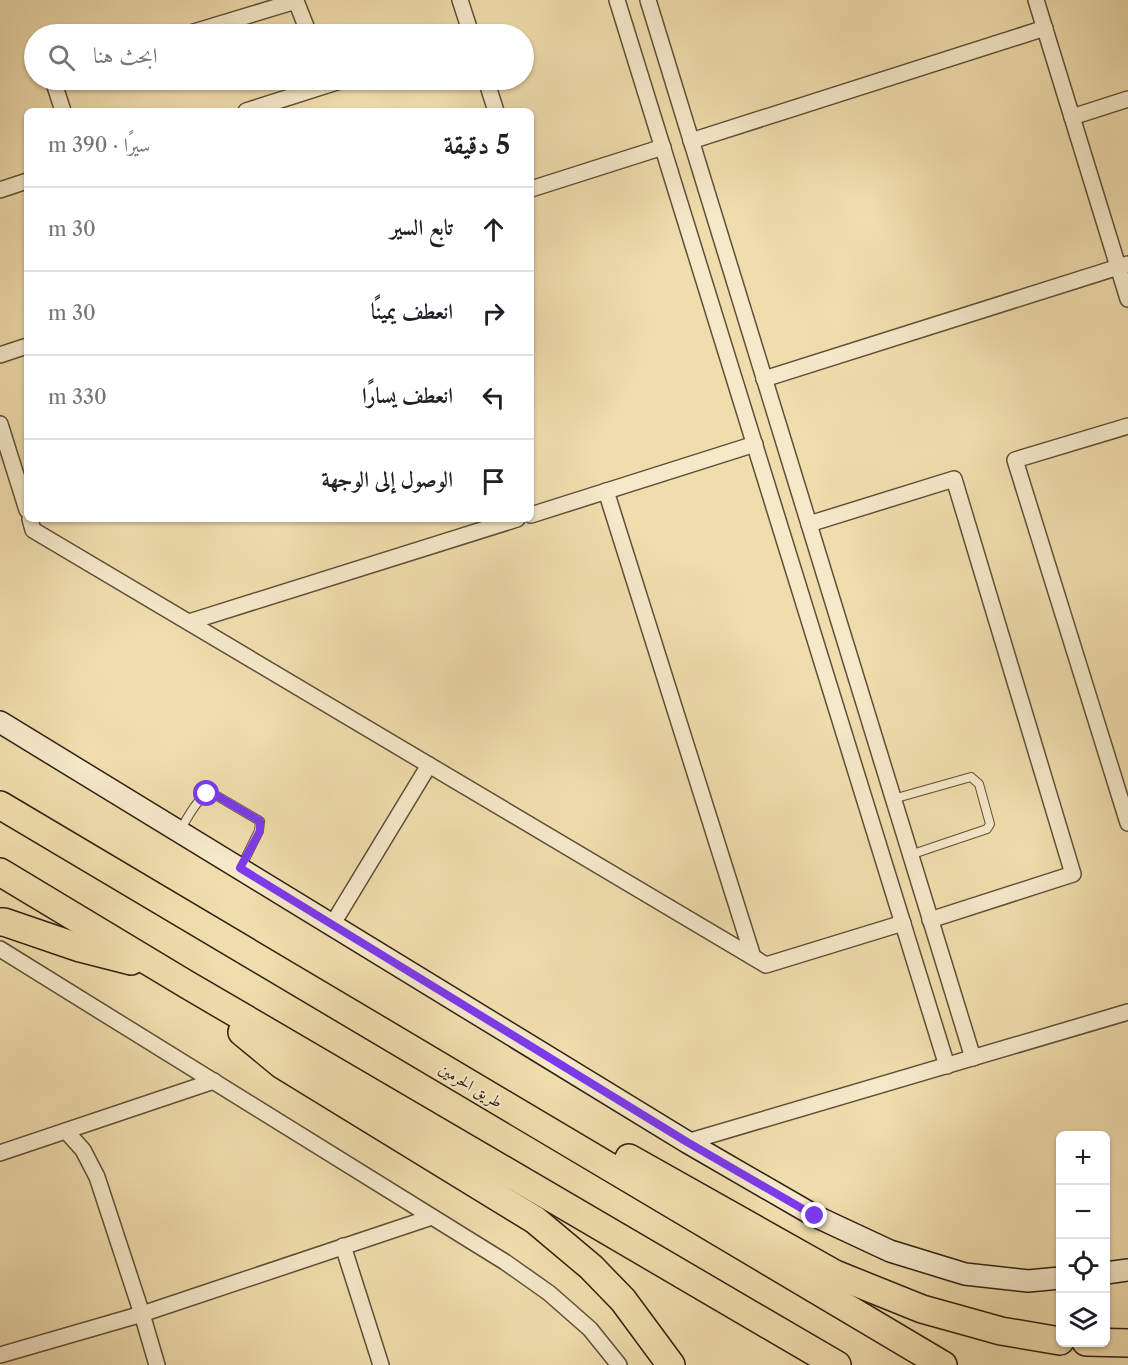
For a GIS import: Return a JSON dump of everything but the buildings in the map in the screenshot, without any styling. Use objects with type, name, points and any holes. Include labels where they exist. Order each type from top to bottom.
[{"type":"highway","name":"طريق الحرمين","points":[[0,805],[943,1365]]},
{"type":"highway","points":[[0,872],[837,1365]]},
{"type":"highway","points":[[0,922],[175,977],[282,1065],[535,1220],[591,1267],[623,1300],[671,1365]]},
{"type":"highway","points":[[481,1091],[600,1142],[835,1274],[922,1309],[1001,1331],[1056,1340]]},
{"type":"highway","points":[[1110,1343],[1128,1343]]},
{"type":"main road","points":[[0,722],[687,1142],[815,1216],[890,1251],[965,1274],[1028,1281],[1056,1278]]},
{"type":"main road","points":[[1110,1273],[1128,1270]]},
{"type":"street","points":[[460,0],[468,24]]},
{"type":"street","points":[[617,0],[947,1066]]},
{"type":"street","points":[[648,0],[973,1058]]},
{"type":"street","points":[[1036,0],[1072,117],[1123,266],[1128,299]]},
{"type":"street","points":[[219,24],[296,1],[305,24]]},
{"type":"street","points":[[691,141],[1045,28]]},
{"type":"street","points":[[56,90],[62,108]]},
{"type":"street","points":[[254,108],[304,90]]},
{"type":"street","points":[[489,90],[495,108]]},
{"type":"street","points":[[1072,117],[1128,99]]},
{"type":"street","points":[[534,188],[663,147]]},
{"type":"street","points":[[0,190],[24,183]]},
{"type":"street","points":[[764,379],[1123,266]]},
{"type":"street","points":[[0,355],[24,347]]},
{"type":"street","points":[[0,424],[24,500]]},
{"type":"street","points":[[1128,426],[1016,460],[1128,823]]},
{"type":"street","points":[[534,514],[754,444]]},
{"type":"street","points":[[809,524],[954,479],[1073,874],[930,920]]},
{"type":"street","points":[[606,491],[753,957]]},
{"type":"street","points":[[31,522],[33,530],[766,965],[903,923]]},
{"type":"street","points":[[189,622],[507,522]]},
{"type":"street","points":[[332,925],[429,765]]},
{"type":"street","points":[[0,949],[505,1262],[549,1293],[590,1329],[619,1365]]},
{"type":"street","points":[[687,1142],[1128,1012]]},
{"type":"street","points":[[0,1153],[214,1081]]},
{"type":"street","points":[[66,1131],[83,1150],[97,1178],[157,1365]]},
{"type":"street","points":[[0,1354],[142,1314],[432,1216]]},
{"type":"street","points":[[343,1246],[381,1365]]},
{"type":"lane","points":[[893,799],[971,777],[979,784],[990,827],[987,830],[910,855]]},
{"type":"lane","points":[[180,831],[201,798],[212,793],[260,821],[260,831],[240,868]]},
{"type":"route","points":[[207,794],[212,793],[260,821],[260,831],[240,868],[687,1142],[815,1216]]}]
